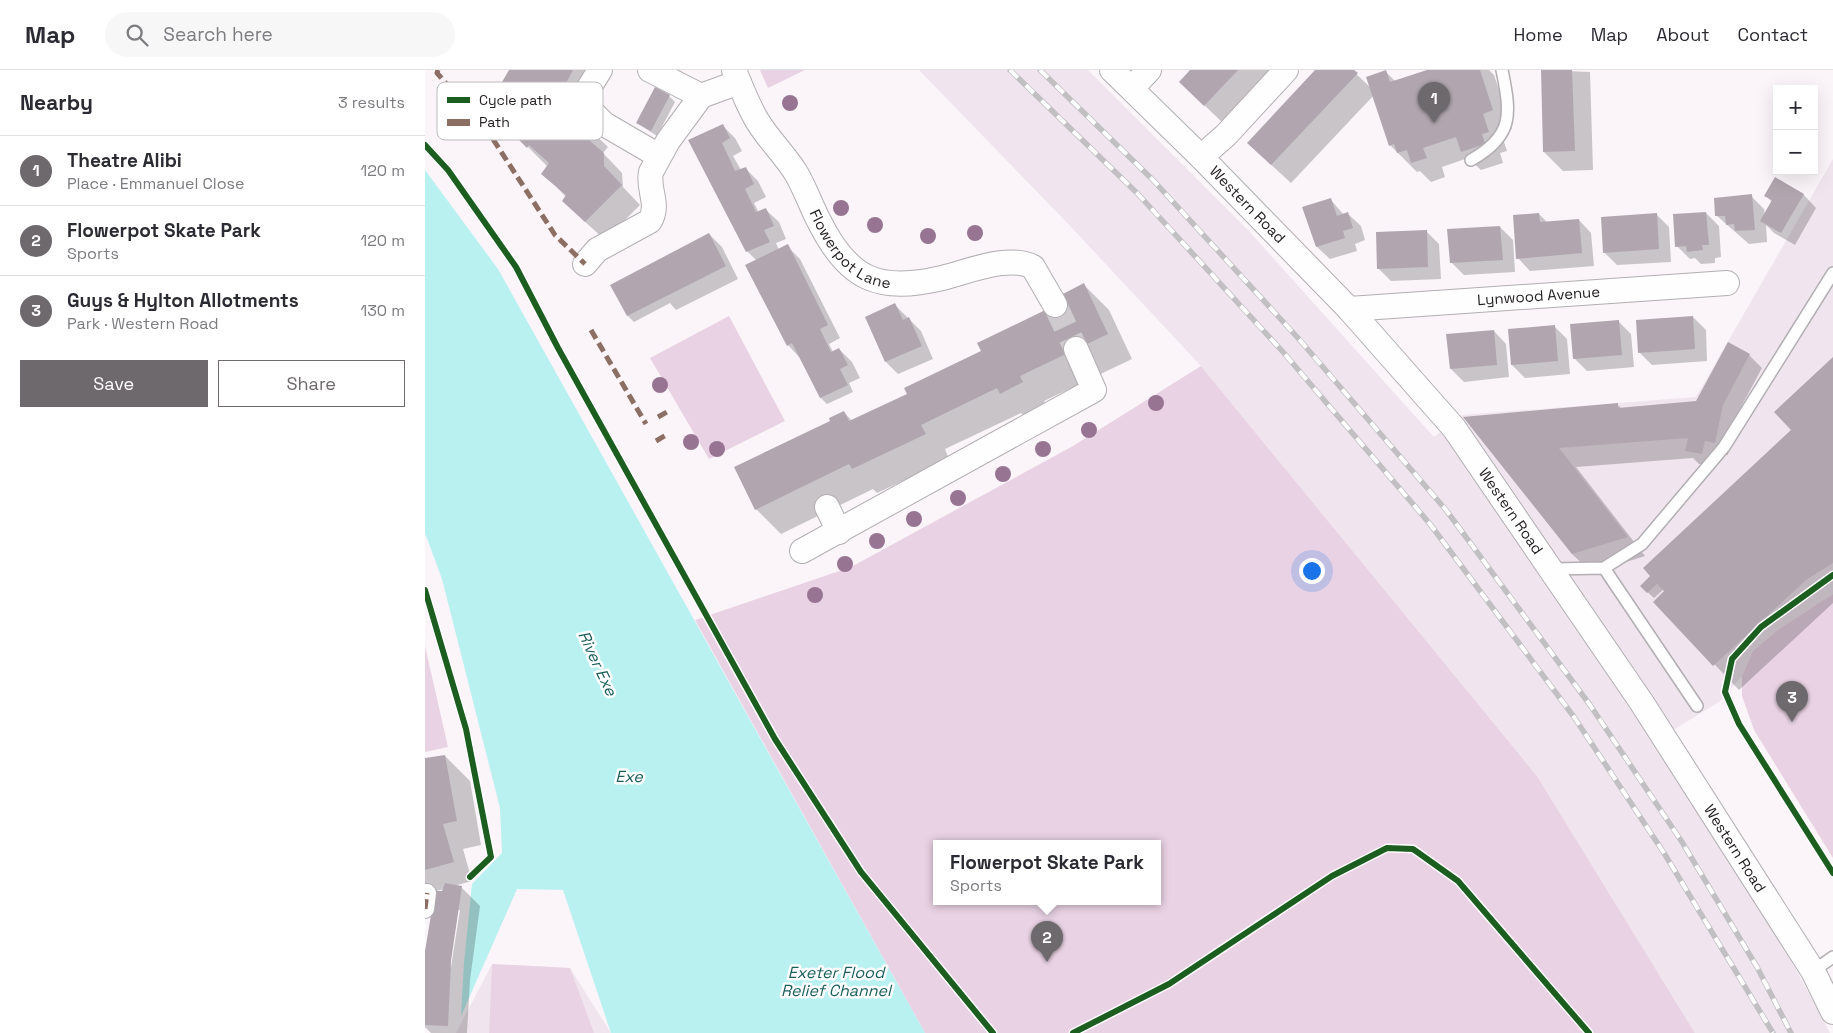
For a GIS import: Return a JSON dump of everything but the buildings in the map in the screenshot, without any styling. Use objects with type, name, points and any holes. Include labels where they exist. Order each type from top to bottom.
[{"type":"street","points":[[592,82],[600,70]]},
{"type":"street","points":[[650,70],[701,96]]},
{"type":"street","name":"Western Road","points":[[1113,70],[1349,309],[1454,428],[1642,703],[1813,971],[1833,1012]]},
{"type":"street","points":[[1132,88],[1149,70]]},
{"type":"street","points":[[1201,157],[1226,135],[1286,70]]},
{"type":"street","points":[[585,264],[597,250],[650,221],[655,207],[650,177],[659,156],[701,96],[736,76]]},
{"type":"street","name":"Flowerpot Lane","points":[[736,76],[757,120],[797,174],[820,224],[837,252],[846,264],[859,274],[868,280],[881,283],[921,283],[990,266],[1020,262],[1033,267],[1055,306]]},
{"type":"street","points":[[603,123],[659,156]]},
{"type":"street","name":"Lynwood Avenue","points":[[1349,309],[1727,283]]},
{"type":"street","points":[[802,551],[1093,390],[1076,349]]},
{"type":"street","points":[[827,508],[839,532]]},
{"type":"lane","points":[[1471,160],[1489,150],[1507,128],[1508,110],[1502,70]]},
{"type":"lane","points":[[1551,569],[1604,568],[1642,544],[1724,447],[1833,273]]},
{"type":"lane","points":[[1604,568],[1697,706]]},
{"type":"lane","points":[[1813,971],[1833,957]]},
{"type":"shaded area","points":[[760,70],[805,70],[768,88]]},
{"type":"shaded area","points":[[919,70],[1088,70],[1249,231],[1434,437],[1462,415],[1696,397],[1833,159],[1833,594],[1779,629],[1753,651],[1742,676],[1719,702],[1657,740],[1790,958],[1830,1033],[1695,1033],[1537,776],[1201,366],[1072,228]]},
{"type":"shaded area","points":[[729,316],[785,421],[709,459],[650,358]]},
{"type":"shaded area","points":[[1201,366],[1537,776],[1695,1033],[925,1033],[695,620],[851,567],[1073,446]]},
{"type":"shaded area","points":[[1833,594],[1833,858],[1754,730],[1742,696],[1742,676],[1753,651],[1779,629]]},
{"type":"shaded area","points":[[425,646],[448,747],[425,752]]},
{"type":"shaded area","points":[[492,964],[570,968],[611,1033],[456,1033]]},
{"type":"shaded area","points":[[492,964],[570,968],[594,1033],[489,1033]]},
{"type":"water","name":"Exe","points":[[425,170],[498,269],[925,1033],[611,1033],[563,890],[517,889],[461,1016],[472,884],[502,853],[500,808],[442,579],[425,533]]},
{"type":"tunnel","points":[[1055,305],[1076,349]]},
{"type":"railway","points":[[1010,70],[1137,193],[1283,352],[1430,524],[1574,717],[1664,853],[1773,1033]]},
{"type":"railway","points":[[1040,70],[1152,179],[1298,338],[1446,510],[1590,705],[1682,842],[1757,967],[1791,1033]]},
{"type":"marked path","points":[[438,70],[437,73],[445,82]]},
{"type":"marked path","points":[[494,140],[555,235],[585,264]]},
{"type":"marked path","points":[[591,330],[646,424]]},
{"type":"marked path","points":[[658,417],[667,412]]},
{"type":"marked path","points":[[656,441],[668,434]]},
{"type":"marked path","points":[[425,909],[427,893]]},
{"type":"cycle path","points":[[425,145],[448,170],[516,267],[558,348],[775,739],[861,872],[993,1033]]},
{"type":"cycle path","points":[[1833,575],[1761,627],[1732,659],[1725,692],[1739,724],[1833,873]]},
{"type":"cycle path","points":[[425,590],[466,729],[491,857],[470,877]]},
{"type":"cycle path","points":[[1073,1033],[1169,984],[1332,876],[1387,848],[1413,849],[1458,881],[1589,1033]]},
{"type":"place","name":"Theatre Alibi","points":[[1434,123]]},
{"type":"place","name":"Guys & Hylton Allotments","points":[[1792,722]]},
{"type":"place","name":"Flowerpot Skate Park","points":[[1047,962]]},
{"type":"water label","name":"River Exe","points":[[598,663]]},
{"type":"water label","name":"Exeter Flood Relief Channel","points":[[836,981]]}]
